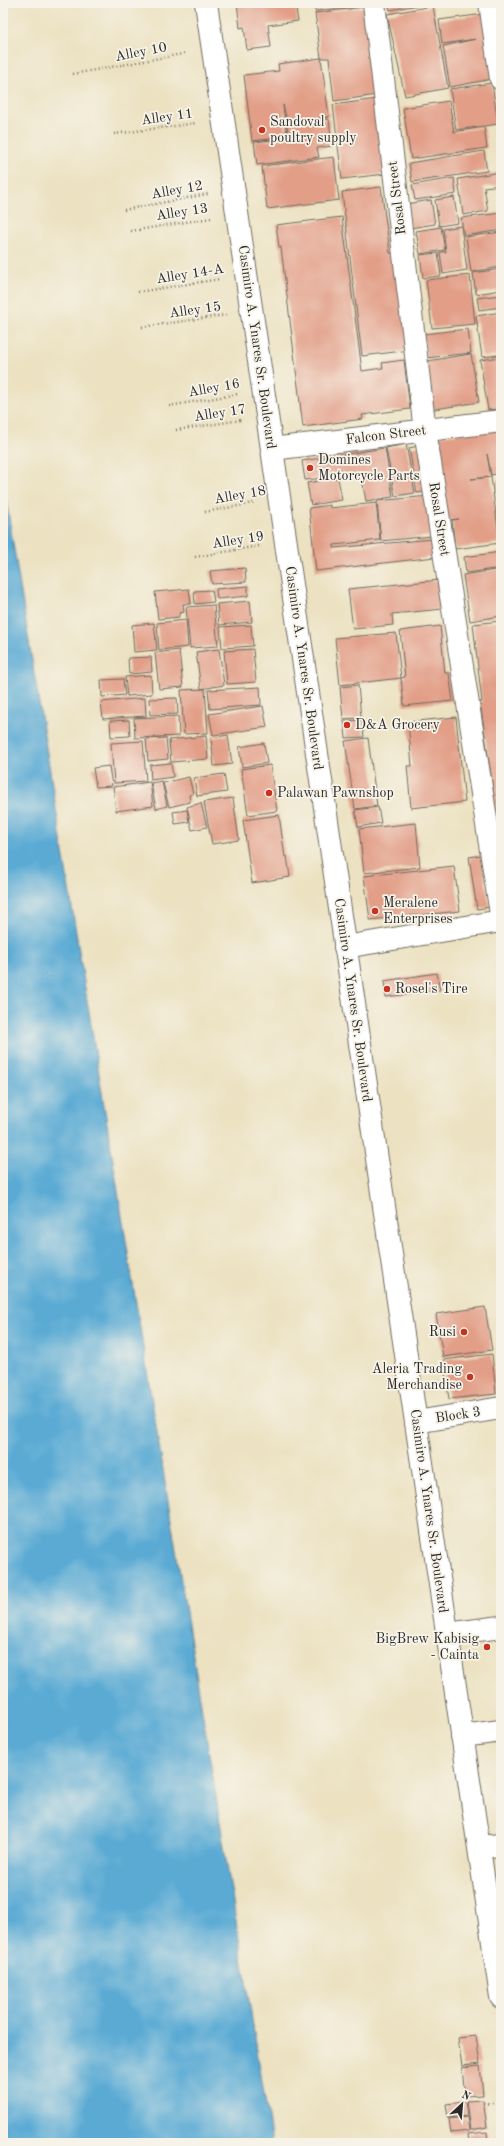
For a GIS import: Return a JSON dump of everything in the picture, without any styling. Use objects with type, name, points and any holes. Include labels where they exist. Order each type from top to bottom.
[{"type":"main road","name":"Casimiro A. Ynares Sr. Boulevard","points":[[206,3],[462,1736],[479,1847],[497,1949],[501,1998]]},
{"type":"main road","name":"Rosal Street","points":[[374,3],[425,431],[501,914]]},
{"type":"main road","points":[[490,3],[501,79]]},
{"type":"main road","name":"Falcon Street","points":[[272,449],[501,421]]},
{"type":"main road","points":[[345,947],[501,921]]},
{"type":"main road","name":"Block 3","points":[[416,1422],[501,1408]]},
{"type":"main road","points":[[447,1634],[501,1627]]},
{"type":"main road","points":[[462,1736],[501,1730]]},
{"type":"main road","points":[[479,1847],[501,1845]]},
{"type":"path","name":"Alley 10","points":[[74,74],[212,48]]},
{"type":"path","name":"Alley 11","points":[[114,134],[223,120]]},
{"type":"path","name":"Alley 12","points":[[124,210],[233,189]]},
{"type":"path","name":"Alley 13","points":[[131,231],[237,213]]},
{"type":"path","name":"Alley 14-A","points":[[138,292],[246,275]]},
{"type":"path","name":"Alley 15","points":[[142,327],[251,312]]},
{"type":"path","name":"Alley 16","points":[[169,406],[263,390]]},
{"type":"path","name":"Alley 17","points":[[176,430],[267,416]]},
{"type":"path","name":"Alley 18","points":[[205,512],[279,498]]},
{"type":"path","name":"Alley 19","points":[[195,557],[286,542]]},
{"type":"path","points":[[484,2104],[501,2102]]},
{"type":"water","points":[[3,481],[272,2143],[3,2143]]},
{"type":"building","points":[[237,3],[295,3],[298,21],[268,25],[271,47],[247,50],[244,27],[240,28]]},
{"type":"building","points":[[314,3],[352,3],[352,7],[315,11]]},
{"type":"building","points":[[388,3],[424,3],[424,4],[390,10]]},
{"type":"building","points":[[433,6],[448,88],[405,96],[387,14]]},
{"type":"building","points":[[365,7],[377,95],[334,101],[329,58],[321,58],[315,13]]},
{"type":"building","points":[[484,14],[492,79],[450,87],[443,46],[476,39],[442,44],[439,20]]},
{"type":"building","points":[[321,58],[329,117],[287,121],[283,105],[287,137],[252,141],[244,75],[279,71],[278,64]]},
{"type":"building","points":[[492,83],[498,124],[456,130],[450,89]]},
{"type":"building","points":[[377,99],[386,174],[342,179],[333,105]]},
{"type":"building","points":[[449,101],[454,132],[484,127],[487,148],[411,159],[403,108]]},
{"type":"building","points":[[329,119],[332,146],[317,148],[319,157],[257,165],[254,142],[288,138],[287,124]]},
{"type":"building","points":[[484,151],[487,171],[412,182],[409,163]]},
{"type":"building","points":[[334,157],[339,200],[267,209],[262,166]]},
{"type":"building","points":[[501,172],[501,185],[484,187],[488,211],[463,215],[458,179]]},
{"type":"building","points":[[454,178],[456,194],[415,200],[412,185]]},
{"type":"building","points":[[381,187],[390,253],[394,253],[411,350],[362,356],[342,192]]},
{"type":"building","points":[[454,197],[458,223],[439,226],[435,200]]},
{"type":"building","points":[[431,200],[435,224],[410,228],[406,204]]},
{"type":"building","points":[[501,213],[501,230],[464,236],[461,218]]},
{"type":"building","points":[[342,217],[362,371],[383,368],[382,363],[404,360],[410,409],[362,415],[363,419],[303,427],[281,247],[279,247],[276,225]]},
{"type":"building","points":[[461,226],[467,270],[443,274],[440,252],[446,252],[443,229]]},
{"type":"building","points":[[441,227],[445,250],[420,254],[416,231]]},
{"type":"building","points":[[501,232],[501,267],[471,272],[466,237]]},
{"type":"building","points":[[438,253],[441,276],[423,278],[420,255]]},
{"type":"building","points":[[501,269],[501,290],[476,294],[473,273]]},
{"type":"building","points":[[470,275],[475,324],[432,328],[426,280]]},
{"type":"building","points":[[501,295],[501,307],[479,310],[477,298]]},
{"type":"building","points":[[501,312],[501,355],[482,357],[476,316]]},
{"type":"building","points":[[468,329],[471,353],[426,358],[423,334]]},
{"type":"building","points":[[471,354],[479,402],[429,410],[421,362]]},
{"type":"building","points":[[501,357],[501,409],[488,410],[480,360]]},
{"type":"building","points":[[501,427],[501,473],[491,475],[487,454],[500,543],[455,549],[452,520],[459,519],[446,520],[434,437]]},
{"type":"building","points":[[406,444],[415,493],[395,496],[386,448]]},
{"type":"building","points":[[423,445],[431,491],[417,493],[409,448]]},
{"type":"building","points":[[385,448],[393,497],[366,501],[361,474],[305,480],[302,461]]},
{"type":"building","points":[[338,478],[342,500],[311,505],[307,483]]},
{"type":"building","points":[[501,479],[501,502],[500,502],[497,480]]},
{"type":"building","points":[[429,496],[433,536],[381,541],[377,501]]},
{"type":"building","points":[[376,503],[380,540],[334,545],[334,548],[433,539],[435,557],[316,571],[309,508],[330,505],[330,508]]},
{"type":"building","points":[[501,552],[501,568],[466,573],[464,557]]},
{"type":"building","points":[[245,568],[246,582],[212,584],[210,571]]},
{"type":"building","points":[[501,569],[501,616],[470,621],[463,575]]},
{"type":"building","points":[[440,580],[443,609],[392,614],[393,625],[353,629],[348,589]]},
{"type":"building","points":[[248,586],[248,596],[217,599],[216,589]]},
{"type":"building","points":[[189,589],[191,604],[183,604],[184,612],[179,613],[179,617],[158,619],[155,592]]},
{"type":"building","points":[[212,590],[214,602],[195,604],[194,591]]},
{"type":"building","points":[[250,601],[252,622],[219,625],[217,604]]},
{"type":"building","points":[[214,605],[218,646],[190,648],[186,607]]},
{"type":"building","points":[[186,620],[188,647],[159,650],[157,623]]},
{"type":"building","points":[[501,621],[501,815],[497,815],[480,702],[482,702],[473,624]]},
{"type":"building","points":[[154,623],[157,650],[134,652],[132,625]]},
{"type":"building","points":[[251,625],[253,646],[222,648],[220,627]]},
{"type":"building","points":[[440,626],[445,673],[449,673],[453,701],[404,706],[401,678],[405,677],[400,631]]},
{"type":"building","points":[[396,633],[401,678],[340,685],[335,638]]},
{"type":"building","points":[[219,649],[224,685],[201,689],[196,652]]},
{"type":"building","points":[[253,649],[256,682],[227,684],[224,651]]},
{"type":"building","points":[[179,650],[183,687],[159,689],[155,653]]},
{"type":"building","points":[[151,657],[152,672],[129,674],[128,658]]},
{"type":"building","points":[[151,675],[152,694],[127,696],[125,677]]},
{"type":"building","points":[[123,679],[125,695],[102,697],[101,680]]},
{"type":"building","points":[[358,685],[361,718],[343,719],[340,687]]},
{"type":"building","points":[[260,687],[261,705],[210,709],[208,690]]},
{"type":"building","points":[[205,689],[208,733],[184,734],[181,690]]},
{"type":"building","points":[[145,698],[146,716],[103,719],[101,702]]},
{"type":"building","points":[[177,698],[178,714],[150,715],[149,699]]},
{"type":"building","points":[[263,706],[267,727],[213,735],[209,714]]},
{"type":"building","points":[[178,716],[179,736],[135,738],[134,718]]},
{"type":"building","points":[[456,717],[465,802],[411,808],[407,766],[412,766],[408,722]]},
{"type":"building","points":[[129,720],[130,736],[111,737],[110,721]]},
{"type":"building","points":[[362,720],[364,737],[346,738],[344,721]]},
{"type":"building","points":[[228,735],[232,764],[214,766],[211,738]]},
{"type":"building","points":[[206,736],[208,759],[171,762],[169,740]]},
{"type":"building","points":[[166,738],[168,759],[148,761],[146,739]]},
{"type":"building","points":[[368,738],[377,806],[355,809],[345,741]]},
{"type":"building","points":[[143,741],[146,781],[114,783],[111,743]]},
{"type":"building","points":[[264,743],[267,763],[242,767],[239,747]]},
{"type":"building","points":[[171,763],[173,777],[151,780],[150,765]]},
{"type":"building","points":[[270,765],[277,811],[248,815],[241,769]]},
{"type":"building","points":[[109,766],[112,786],[96,787],[93,768]]},
{"type":"building","points":[[224,774],[227,792],[197,796],[194,778]]},
{"type":"building","points":[[189,777],[193,794],[189,795],[190,802],[169,807],[163,783]]},
{"type":"building","points":[[162,781],[167,806],[156,809],[151,783]]},
{"type":"building","points":[[150,782],[153,806],[116,811],[113,787]]},
{"type":"building","points":[[233,798],[239,840],[212,844],[204,802]]},
{"type":"building","points":[[201,803],[207,827],[192,830],[187,807]]},
{"type":"building","points":[[378,807],[381,823],[358,827],[355,810]]},
{"type":"building","points":[[187,810],[189,822],[175,824],[173,812]]},
{"type":"building","points":[[279,815],[285,857],[287,856],[290,877],[252,883],[243,820]]},
{"type":"building","points":[[495,816],[501,816],[501,858]]},
{"type":"building","points":[[416,823],[420,867],[364,873],[359,829]]},
{"type":"building","points":[[481,855],[490,907],[477,909],[469,857]]},
{"type":"building","points":[[454,866],[460,911],[370,920],[364,876]]},
{"type":"building","points":[[437,973],[440,990],[386,997],[384,981]]},
{"type":"building","name":"Rusi","points":[[485,1307],[492,1350],[443,1357],[436,1314]]},
{"type":"building","name":"Aleria Trading Merchandise","points":[[492,1354],[496,1394],[449,1399],[443,1360]]},
{"type":"building","points":[[476,2036],[480,2064],[462,2066],[458,2038]]},
{"type":"building","points":[[480,2066],[483,2095],[465,2096],[462,2068]]},
{"type":"building","points":[[483,2100],[487,2127],[470,2130],[466,2101]]},
{"type":"building","points":[[465,2102],[467,2116],[448,2118],[446,2104]]},
{"type":"building","points":[[467,2117],[469,2131],[451,2133],[449,2119]]},
{"type":"building","points":[[487,2132],[488,2143],[469,2143],[468,2134]]},
{"type":"place","name":"Sandoval poultry supply","points":[[262,130]]},
{"type":"place","name":"Domines Motorcycle Parts","points":[[310,468]]},
{"type":"place","name":"D&A Grocery","points":[[347,725]]},
{"type":"place","name":"Palawan Pawnshop","points":[[269,793]]},
{"type":"place","name":"Meralene Enterprises","points":[[375,911]]},
{"type":"place","name":"Rosel's Tire","points":[[387,989]]},
{"type":"place","name":"Rusi","points":[[464,1332]]},
{"type":"place","name":"Aleria Trading Merchandise","points":[[470,1377]]},
{"type":"place","name":"BigBrew Kabisig - Cainta","points":[[487,1647]]}]
